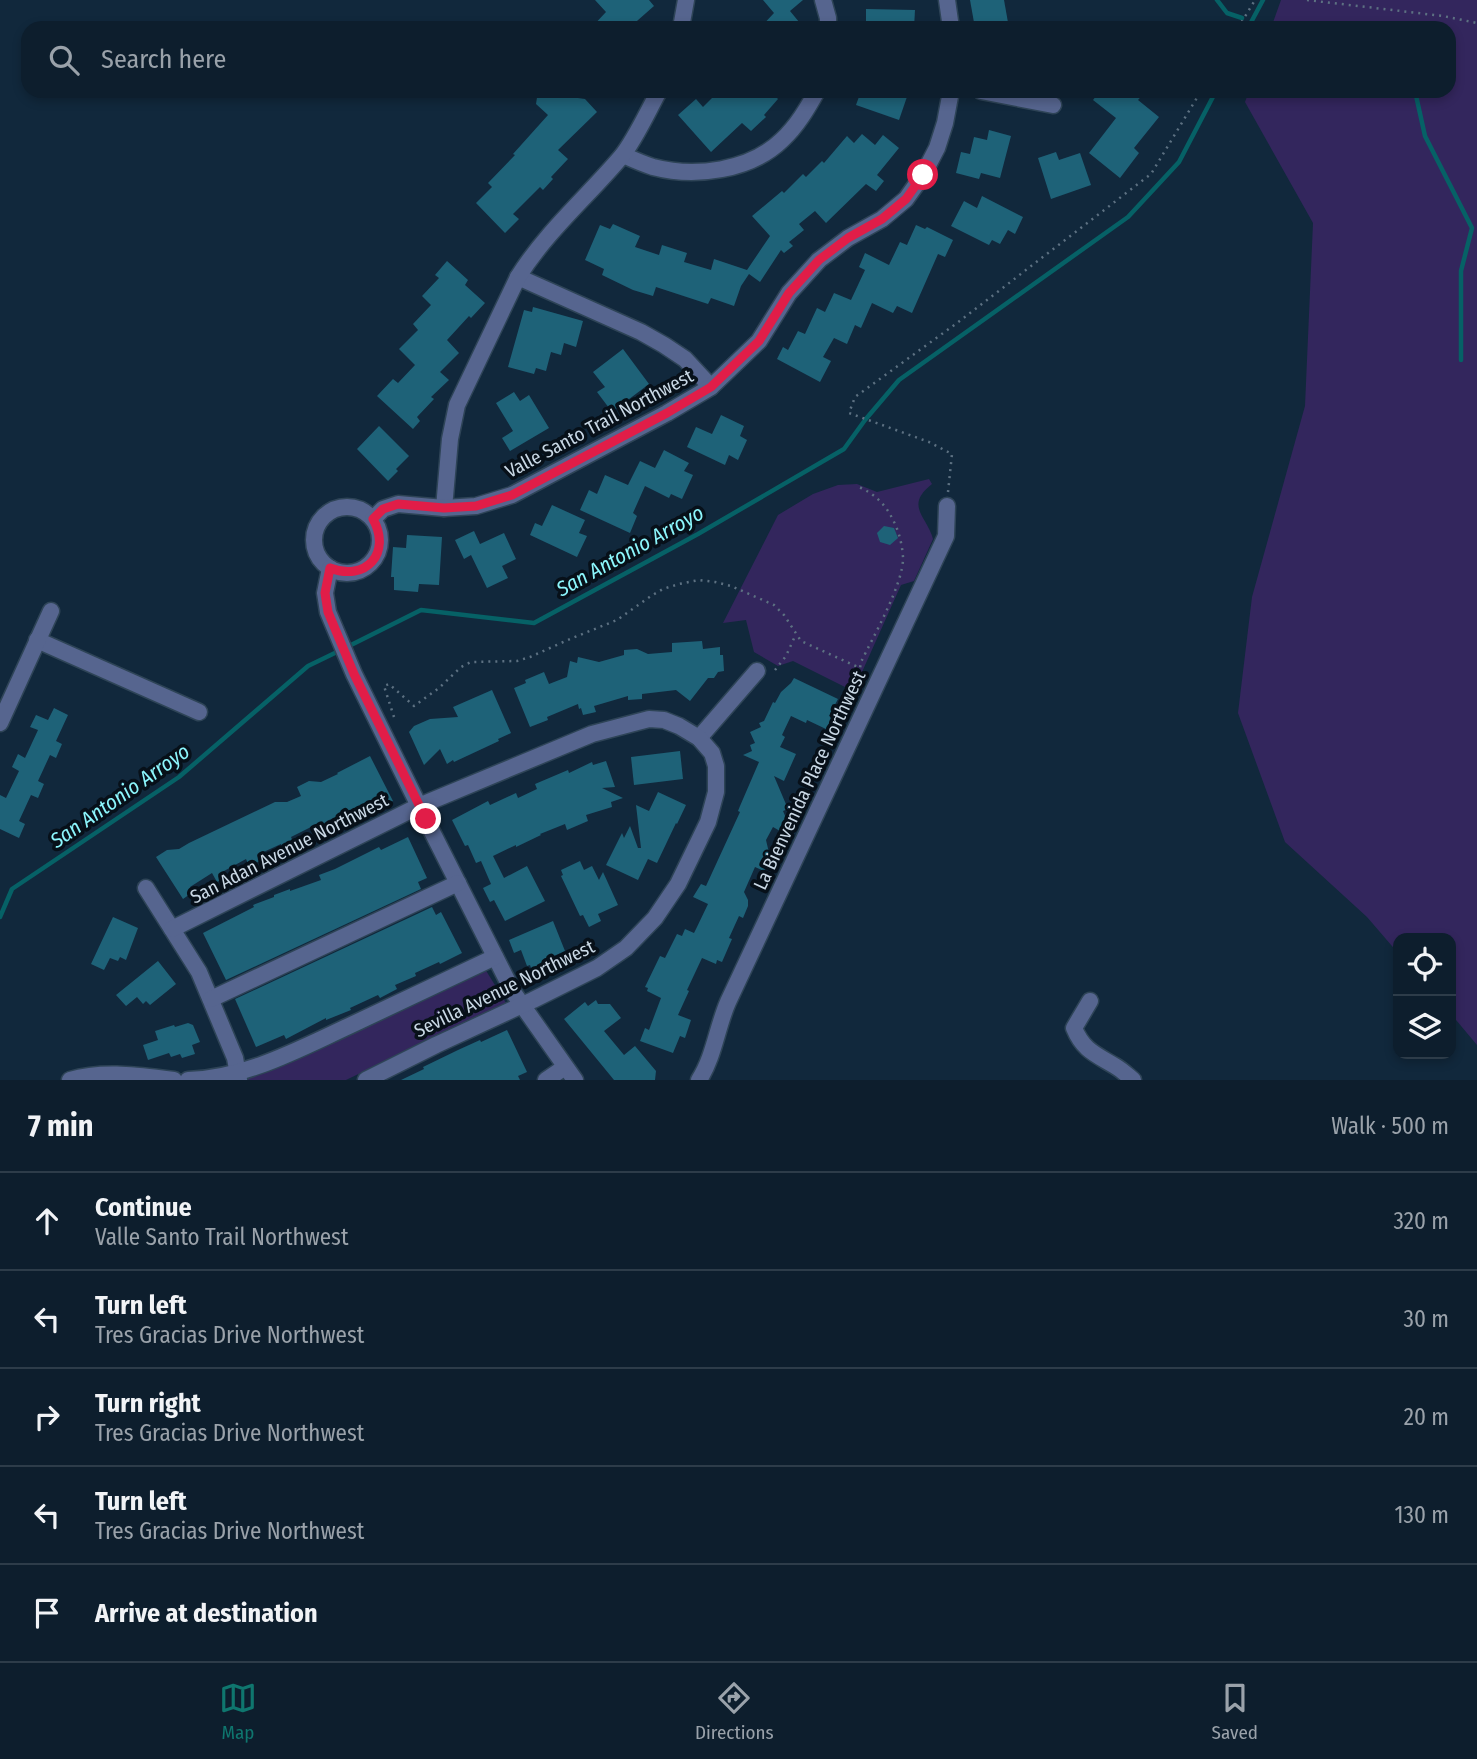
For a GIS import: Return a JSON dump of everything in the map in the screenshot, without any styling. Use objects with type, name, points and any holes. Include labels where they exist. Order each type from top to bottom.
[{"type":"street","points":[[682,21],[686,0]]},
{"type":"street","points":[[823,0],[828,21]]},
{"type":"street","points":[[947,0],[950,21]]},
{"type":"street","points":[[444,508],[450,439],[457,405],[518,277],[526,263],[565,217],[622,155],[655,98]]},
{"type":"street","points":[[622,155],[652,167],[690,173],[736,166],[759,157],[782,141],[804,115],[813,98]]},
{"type":"street","name":"Valle Santo Trail Northwest","points":[[373,519],[383,509],[398,504],[444,508],[476,506],[512,495],[711,387],[759,341],[789,293],[819,260],[848,238],[882,219],[906,199],[937,148],[950,98]]},
{"type":"street","points":[[1017,98],[1053,105]]},
{"type":"street","points":[[518,277],[664,345],[685,359],[711,387]]},
{"type":"street","name":"La Bienvenida Place Northwest","points":[[702,1076],[712,1054],[728,1002],[946,536],[947,506]]},
{"type":"street","points":[[342,507],[364,511],[373,519],[378,529],[380,540],[377,553],[362,569],[341,572],[330,568],[321,561],[316,551],[316,528],[325,516],[342,507]]},
{"type":"street","points":[[330,568],[325,593],[328,612],[354,674],[495,957],[522,1006],[570,1073],[546,1080]]},
{"type":"street","points":[[0,723],[51,611]]},
{"type":"street","points":[[37,640],[199,712]]},
{"type":"street","points":[[699,738],[757,671]]},
{"type":"street","name":"San Adan Avenue Northwest","points":[[172,929],[419,806],[592,734],[649,719],[664,720],[699,738]]},
{"type":"street","name":"Sevilla Avenue Northwest","points":[[366,1080],[597,968],[626,948],[655,918],[678,884],[708,822],[716,792],[716,766],[712,753],[699,738]]},
{"type":"street","points":[[211,999],[458,883]]},
{"type":"street","points":[[146,888],[199,972],[235,1058],[238,1077]]},
{"type":"street","name":"Sevilla Avenue Northwest","points":[[188,1080],[238,1077],[495,957]]},
{"type":"street","points":[[1090,1001],[1074,1028],[1079,1041],[1133,1080]]},
{"type":"street","points":[[71,1080],[124,1074],[174,1080]]},
{"type":"path","points":[[1242,21],[1255,0]]},
{"type":"path","points":[[1307,0],[1443,16],[1477,23]]},
{"type":"path","points":[[947,506],[952,454],[929,442],[849,413],[855,397],[957,323],[1151,174],[1197,98]]},
{"type":"path","points":[[394,718],[384,686],[389,684],[414,706],[439,688],[461,667],[471,662],[517,661],[530,657],[617,620],[651,596],[679,584],[699,580],[715,582],[762,598],[784,615],[802,641],[860,668],[892,596],[903,558],[898,530],[888,508],[870,492],[859,487]]},
{"type":"path","points":[[775,670],[786,656],[796,634]]},
{"type":"shaded area","points":[[1281,0],[1477,0],[1477,1045],[1456,1020],[1456,933],[1393,933],[1393,947],[1367,917],[1285,842],[1238,713],[1252,597],[1305,406],[1313,223],[1245,102],[1246,98],[1456,98],[1456,21],[1274,21]]},
{"type":"shaded area","points":[[929,479],[932,484],[919,499],[918,505],[933,539],[914,581],[901,585],[855,692],[793,661],[778,666],[754,652],[746,620],[723,623],[778,515],[813,494],[838,485],[857,484],[877,492]]},
{"type":"shaded area","points":[[485,969],[506,1003],[346,1080],[248,1080],[247,1076]]},
{"type":"building","points":[[595,0],[649,0],[654,6],[637,21],[598,21],[606,12]]},
{"type":"building","points":[[763,0],[803,0],[790,11],[798,21],[767,21],[774,13]]},
{"type":"building","points":[[970,0],[1004,0],[1008,21],[974,21]]},
{"type":"building","points":[[866,9],[915,10],[914,21],[866,21]]},
{"type":"building","points":[[537,98],[578,98],[585,99],[597,112],[558,150],[568,159],[543,190],[540,187],[513,214],[519,219],[505,233],[476,203],[492,187],[488,183],[548,115],[536,104]]},
{"type":"building","points":[[712,98],[778,99],[764,115],[766,117],[751,131],[742,123],[711,152],[678,115],[696,99],[703,107]]},
{"type":"building","points":[[858,98],[907,98],[899,120],[856,105]]},
{"type":"building","points":[[1140,98],[1138,100],[1159,117],[1134,148],[1139,153],[1120,178],[1089,153],[1116,118],[1093,100]]},
{"type":"building","points":[[989,130],[1011,136],[1000,178],[981,173],[979,179],[956,173],[961,152],[970,154],[974,137],[987,140]]},
{"type":"building","points":[[862,134],[875,145],[883,135],[899,148],[877,175],[884,181],[876,191],[866,184],[826,223],[815,211],[799,224],[804,230],[789,242],[793,246],[784,253],[781,250],[760,282],[749,274],[741,286],[734,306],[711,298],[708,304],[656,287],[653,296],[633,290],[602,275],[604,269],[585,260],[600,225],[610,229],[613,224],[640,236],[635,247],[659,255],[662,245],[687,253],[684,262],[711,270],[714,259],[747,270],[770,236],[752,216],[782,191],[784,193],[803,174],[806,177],[822,161],[824,163],[847,136],[854,143]]},
{"type":"building","points":[[1056,152],[1059,160],[1080,153],[1091,185],[1051,199],[1038,158]]},
{"type":"building","points":[[982,196],[1023,217],[1015,234],[1008,230],[1000,244],[992,240],[989,245],[951,226],[964,201],[977,208]]},
{"type":"building","points":[[916,225],[925,229],[927,227],[953,240],[945,257],[938,254],[912,313],[897,306],[893,313],[872,303],[861,328],[855,325],[847,344],[834,338],[823,357],[831,361],[820,382],[777,359],[783,347],[788,350],[798,331],[805,334],[817,308],[825,312],[834,293],[851,300],[865,270],[859,267],[865,253],[889,265],[900,242],[907,245]]},
{"type":"building","points":[[447,261],[468,280],[465,285],[485,303],[447,340],[459,353],[440,372],[449,380],[431,397],[434,399],[417,417],[420,421],[413,429],[377,396],[393,379],[398,383],[415,365],[399,349],[418,330],[413,324],[431,305],[422,296],[439,278],[435,275]]},
{"type":"building","points":[[533,307],[583,321],[576,347],[564,343],[561,355],[551,352],[546,371],[536,368],[534,374],[508,367],[524,310],[532,312]]},
{"type":"building","points":[[623,349],[649,384],[612,412],[597,392],[605,387],[593,372]]},
{"type":"building","points":[[514,392],[520,401],[529,395],[549,428],[510,451],[502,438],[513,431],[496,403]]},
{"type":"building","points":[[721,415],[744,426],[740,436],[747,440],[738,460],[729,455],[725,465],[687,447],[696,427],[712,434]]},
{"type":"building","points":[[379,426],[409,456],[388,481],[357,449]]},
{"type":"building","points":[[664,450],[689,463],[684,471],[693,475],[682,499],[671,494],[669,498],[645,486],[633,513],[637,516],[630,533],[580,510],[589,490],[597,494],[605,475],[628,485],[640,461],[655,468]]},
{"type":"building","points":[[552,505],[585,520],[579,533],[587,536],[577,557],[530,535],[535,523],[542,526]]},
{"type":"building","points":[[884,526],[894,528],[898,538],[890,545],[880,542],[877,533]]},
{"type":"building","points":[[474,531],[480,544],[504,533],[516,559],[502,566],[508,578],[487,588],[471,555],[464,559],[455,540]]},
{"type":"building","points":[[407,535],[442,537],[439,585],[419,584],[418,592],[394,590],[394,577],[391,577],[393,547],[406,548]]},
{"type":"building","points":[[702,641],[703,649],[720,647],[724,671],[718,672],[714,678],[708,678],[690,701],[676,690],[642,694],[642,699],[628,700],[628,696],[594,706],[596,712],[583,715],[578,704],[530,727],[514,688],[544,672],[549,684],[567,677],[570,661],[577,663],[578,657],[599,662],[624,655],[624,650],[637,649],[648,654],[672,652],[672,643]]},
{"type":"building","points":[[794,678],[838,699],[829,716],[832,717],[826,729],[791,716],[782,735],[785,737],[780,747],[796,754],[784,781],[774,776],[788,809],[783,811],[786,818],[780,831],[773,827],[766,840],[770,857],[764,871],[755,867],[744,892],[748,906],[743,918],[739,916],[722,962],[717,960],[716,964],[702,958],[687,990],[689,991],[678,1015],[691,1020],[685,1038],[680,1036],[673,1053],[640,1041],[645,1028],[649,1030],[661,998],[647,991],[648,988],[645,987],[660,956],[665,958],[677,934],[682,936],[685,929],[694,933],[708,904],[693,897],[701,884],[706,886],[740,812],[738,811],[759,762],[743,755],[752,751],[750,745],[755,743],[750,732],[761,727],[759,723],[764,721],[773,702],[775,703]]},
{"type":"building","points":[[492,690],[511,733],[447,764],[440,749],[424,765],[409,732],[414,726],[430,719],[458,717],[453,707]]},
{"type":"building","points":[[54,708],[68,715],[56,741],[62,744],[56,758],[50,755],[38,781],[44,784],[38,798],[31,795],[19,821],[25,824],[19,838],[0,829],[0,795],[6,798],[19,771],[12,767],[18,754],[25,758],[38,730],[30,727],[36,715],[48,720]]},
{"type":"building","points":[[680,751],[683,779],[634,785],[631,757]]},
{"type":"building","points":[[370,756],[393,801],[370,810],[366,804],[361,805],[327,821],[330,827],[318,832],[315,825],[291,837],[294,844],[283,850],[281,844],[257,855],[260,861],[249,866],[246,859],[224,871],[227,877],[217,882],[212,873],[190,887],[193,892],[183,899],[156,857],[167,850],[179,849],[275,802],[287,802],[301,796],[297,787],[309,781],[321,782]]},
{"type":"building","points":[[606,761],[615,787],[602,788],[623,798],[611,802],[612,807],[586,815],[588,821],[567,830],[565,824],[493,856],[504,878],[527,866],[545,901],[505,921],[494,900],[490,902],[483,888],[491,884],[481,861],[476,863],[452,820],[488,801],[490,805],[516,793],[518,798],[537,789],[535,784],[568,770],[569,773],[592,762],[593,765]]},
{"type":"building","points":[[658,792],[686,805],[657,863],[648,859],[638,880],[606,865],[622,833],[624,838],[630,826],[638,848],[641,848],[636,805],[649,811]]},
{"type":"building","points":[[408,837],[427,878],[418,882],[421,889],[226,980],[203,933],[274,895],[321,880],[319,875],[379,847],[381,850]]},
{"type":"building","points":[[580,861],[584,870],[592,866],[599,880],[603,872],[618,905],[598,914],[601,921],[589,927],[583,915],[580,916],[561,876],[561,870]]},
{"type":"building","points":[[432,907],[436,915],[441,912],[462,953],[415,973],[416,976],[395,985],[397,989],[380,998],[378,995],[286,1039],[284,1035],[256,1047],[235,999]]},
{"type":"building","points":[[113,917],[138,928],[126,960],[120,957],[118,961],[110,958],[104,970],[91,964]]},
{"type":"building","points":[[553,921],[565,951],[545,960],[547,965],[532,971],[530,965],[527,966],[521,950],[514,953],[509,940]]},
{"type":"building","points":[[158,961],[176,984],[150,1005],[146,1001],[143,1004],[137,997],[126,1006],[116,995]]},
{"type":"building","points":[[596,1000],[598,1004],[610,1004],[621,1018],[604,1031],[624,1055],[635,1046],[656,1071],[655,1080],[614,1080],[564,1019],[585,1002],[588,1006]]},
{"type":"building","points":[[188,1023],[193,1025],[200,1042],[192,1045],[195,1054],[182,1058],[180,1054],[171,1057],[169,1053],[148,1060],[143,1045],[158,1040],[155,1031]]},
{"type":"building","points":[[507,1030],[527,1072],[518,1076],[520,1080],[401,1080],[458,1050]]},
{"type":"waterway","points":[[1217,0],[1227,13],[1242,18]]},
{"type":"waterway","name":"San Antonio Arroyo","points":[[1252,21],[1263,0]]},
{"type":"waterway","name":"San Antonio Arroyo","points":[[347,647],[421,610],[534,623],[698,534],[844,449],[899,380],[1128,217],[1179,162],[1212,98]]},
{"type":"waterway","points":[[1417,98],[1425,136],[1472,228],[1461,271],[1461,360]]},
{"type":"waterway","name":"San Antonio Arroyo","points":[[0,917],[12,889],[179,777],[308,666],[339,651]]},
{"type":"route","points":[[426,819],[354,674],[328,612],[325,593],[330,568],[352,572],[371,562],[377,553],[380,540],[373,519],[383,509],[398,504],[444,508],[476,506],[512,495],[711,387],[759,341],[789,293],[819,260],[848,238],[882,219],[906,199],[923,175]]}]
